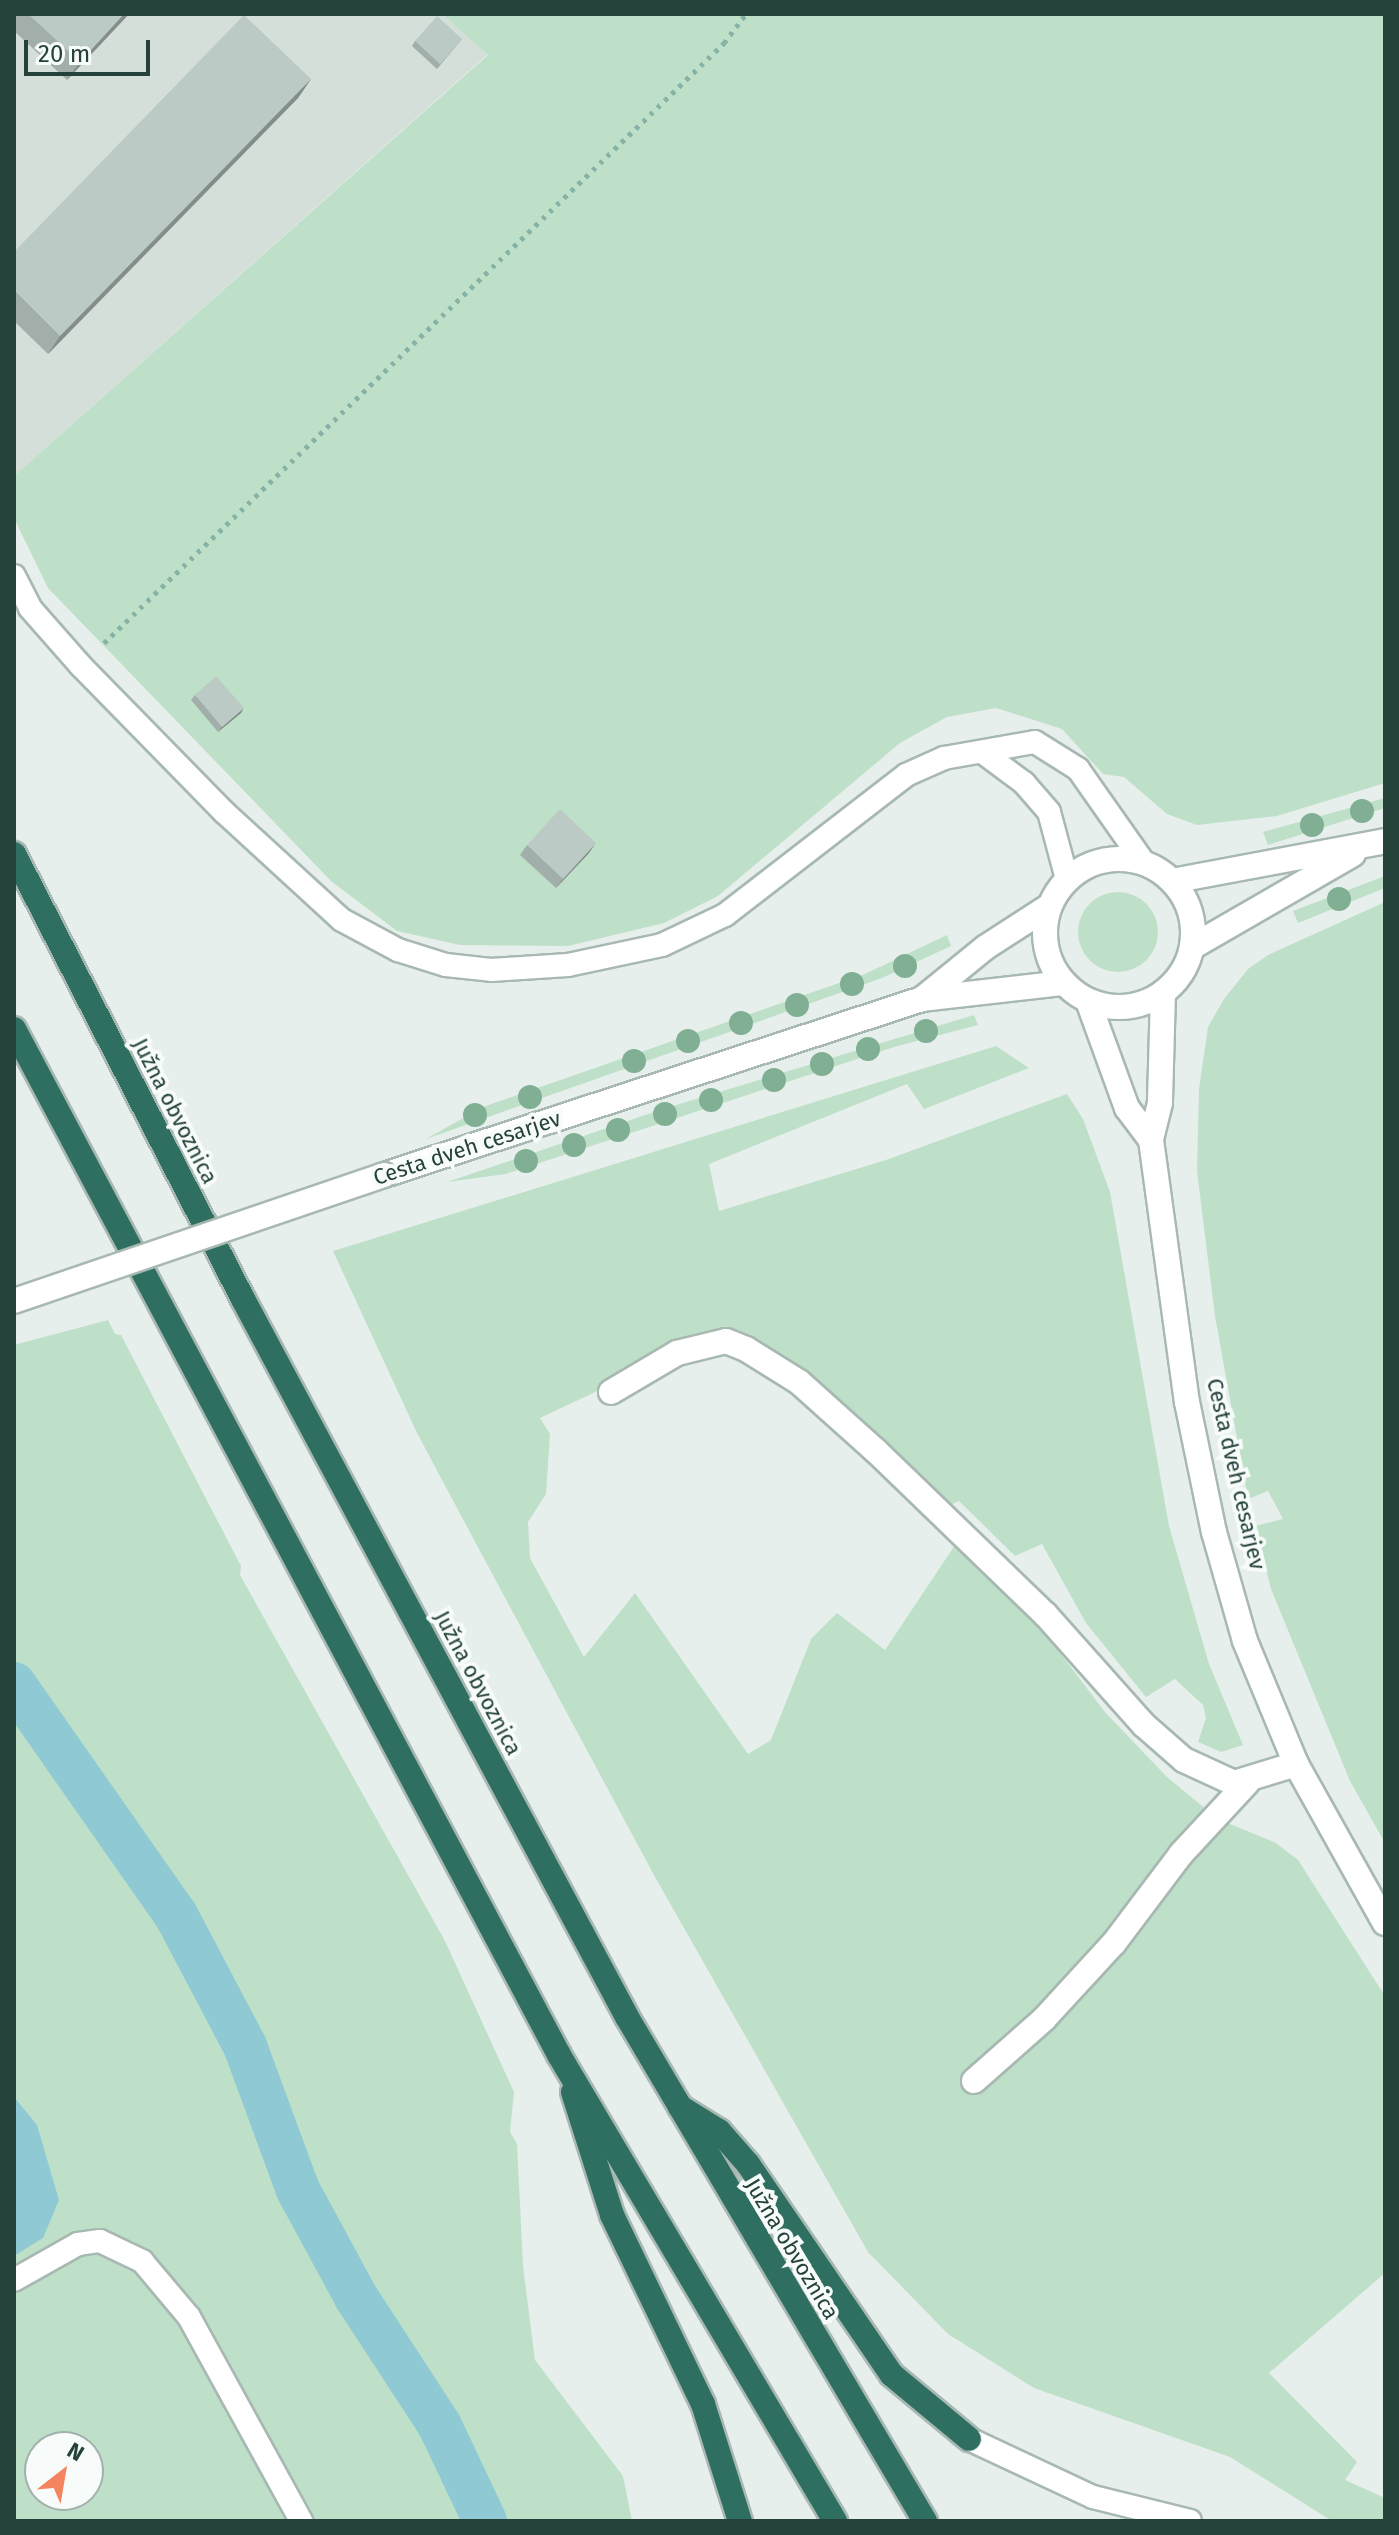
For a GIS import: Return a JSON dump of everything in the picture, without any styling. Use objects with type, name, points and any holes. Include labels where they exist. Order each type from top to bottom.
[{"type":"highway","name":"Južna obvoznica","points":[[14,854],[243,1299],[675,2104],[925,2521]]},
{"type":"highway","points":[[14,1029],[567,2066],[835,2521]]},
{"type":"highway","points":[[567,2066],[583,2136],[612,2215],[703,2404],[740,2521]]},
{"type":"highway","points":[[675,2104],[719,2131],[748,2164],[892,2375],[969,2439]]},
{"type":"street","points":[[1172,881],[1267,860],[1373,845]]},
{"type":"street","points":[[1192,947],[1373,845]]},
{"type":"street","points":[[1111,859],[1144,863],[1172,881],[1192,918],[1192,947],[1177,980],[1163,993],[1135,1006],[1088,1001],[1063,983],[1044,939],[1048,907],[1067,879],[1111,859]]},
{"type":"street","name":"Cesta dveh cesarjev","points":[[922,999],[986,947],[1048,907]]},
{"type":"street","name":"Cesta dveh cesarjev","points":[[14,1301],[384,1175],[922,999],[1063,983]]},
{"type":"street","name":"Cesta dveh cesarjev","points":[[1163,993],[1160,1103],[1151,1140],[1187,1402],[1214,1532],[1245,1641],[1296,1764],[1385,1923]]},
{"type":"street","name":"Cesta dveh cesarjev","points":[[1088,1001],[1127,1108],[1151,1140]]},
{"type":"street","points":[[611,1392],[659,1361],[711,1343],[726,1341],[768,1362],[799,1382],[876,1451],[1045,1614],[1144,1725],[1184,1760],[1216,1778],[1247,1783]]},
{"type":"street","points":[[974,2081],[1044,2019],[1114,1943],[1181,1854],[1247,1783],[1296,1764]]},
{"type":"lane","points":[[14,576],[30,608],[81,666],[224,812],[342,920],[398,950],[446,965],[491,970],[597,961],[684,935],[725,915],[906,775],[944,758],[985,754],[1035,742],[1078,769],[1144,863]]},
{"type":"lane","points":[[985,754],[1024,783],[1049,812],[1067,879]]},
{"type":"lane","points":[[14,2280],[78,2244],[100,2241],[142,2261],[189,2317],[301,2521]]},
{"type":"lane","points":[[969,2439],[1093,2497],[1190,2521]]},
{"type":"lane","points":[[1093,2497],[1109,2521]]},
{"type":"path","points":[[81,666],[724,43],[746,14]]},
{"type":"shaded area","points":[[14,14],[442,14],[488,54],[14,476]]},
{"type":"green space","points":[[442,14],[1385,14],[1385,783],[1277,816],[1197,825],[1167,814],[1124,777],[1103,774],[1062,729],[996,708],[947,717],[900,743],[718,896],[664,923],[568,946],[460,945],[397,931],[331,881],[48,588],[14,518],[14,476],[488,55]]},
{"type":"green space","points":[[1385,798],[1385,808],[1268,845],[1263,832]]},
{"type":"green space","points":[[1385,876],[1385,888],[1298,923],[1293,911]]},
{"type":"green space","points":[[1118,892],[1133,895],[1146,904],[1155,917],[1158,932],[1155,947],[1146,960],[1133,969],[1118,972],[1103,969],[1090,960],[1081,947],[1078,932],[1081,917],[1090,904],[1103,895]]},
{"type":"green space","points":[[1385,902],[1385,1843],[1350,1781],[1271,1589],[1255,1526],[1283,1519],[1268,1491],[1248,1499],[1215,1316],[1197,1171],[1199,1089],[1208,1027],[1224,999],[1248,969],[1268,955]]},
{"type":"green space","points":[[947,935],[951,946],[882,978],[426,1139],[483,1107],[865,974]]},
{"type":"green space","points":[[974,1015],[978,1025],[894,1047],[506,1174],[447,1182],[663,1109]]},
{"type":"green space","points":[[996,1046],[1029,1068],[924,1109],[907,1084],[709,1164],[719,1211],[886,1160],[1067,1094],[1083,1119],[1110,1192],[1169,1526],[1209,1664],[1243,1745],[1221,1752],[1198,1742],[1206,1718],[1203,1705],[1175,1679],[1146,1697],[1086,1623],[1042,1544],[1015,1556],[959,1501],[944,1508],[834,1396],[743,1339],[693,1346],[540,1418],[550,1434],[546,1494],[528,1522],[530,1558],[584,1657],[635,1593],[748,1754],[771,1740],[811,1639],[837,1613],[885,1650],[955,1545],[1038,1624],[1105,1712],[1167,1777],[1218,1819],[1276,1843],[1298,1860],[1385,1996],[1385,2273],[1269,2373],[1357,2462],[1345,2480],[1385,2498],[1385,2521],[1332,2521],[1230,2457],[1034,2388],[948,2334],[868,2252],[655,1877],[473,1538],[417,1433],[333,1251]]},
{"type":"green space","points":[[108,1320],[115,1334],[121,1335],[241,1566],[240,1575],[445,1941],[514,2092],[510,2132],[517,2144],[523,2266],[535,2360],[623,2476],[632,2521],[14,2521],[14,1345]]},
{"type":"water","points":[[14,2097],[37,2125],[59,2200],[43,2238],[14,2256]]},
{"type":"building","points":[[28,14],[124,14],[80,62]]},
{"type":"building","points":[[244,15],[311,79],[60,336],[14,290],[14,252]]},
{"type":"building","points":[[437,16],[462,39],[440,64],[415,41]]},
{"type":"building","points":[[216,676],[244,708],[222,727],[195,695]]},
{"type":"building","points":[[560,809],[596,843],[563,879],[527,845]]},
{"type":"waterway","points":[[14,1684],[177,1917],[245,2046],[298,2190],[356,2297],[440,2426],[485,2521]]}]
